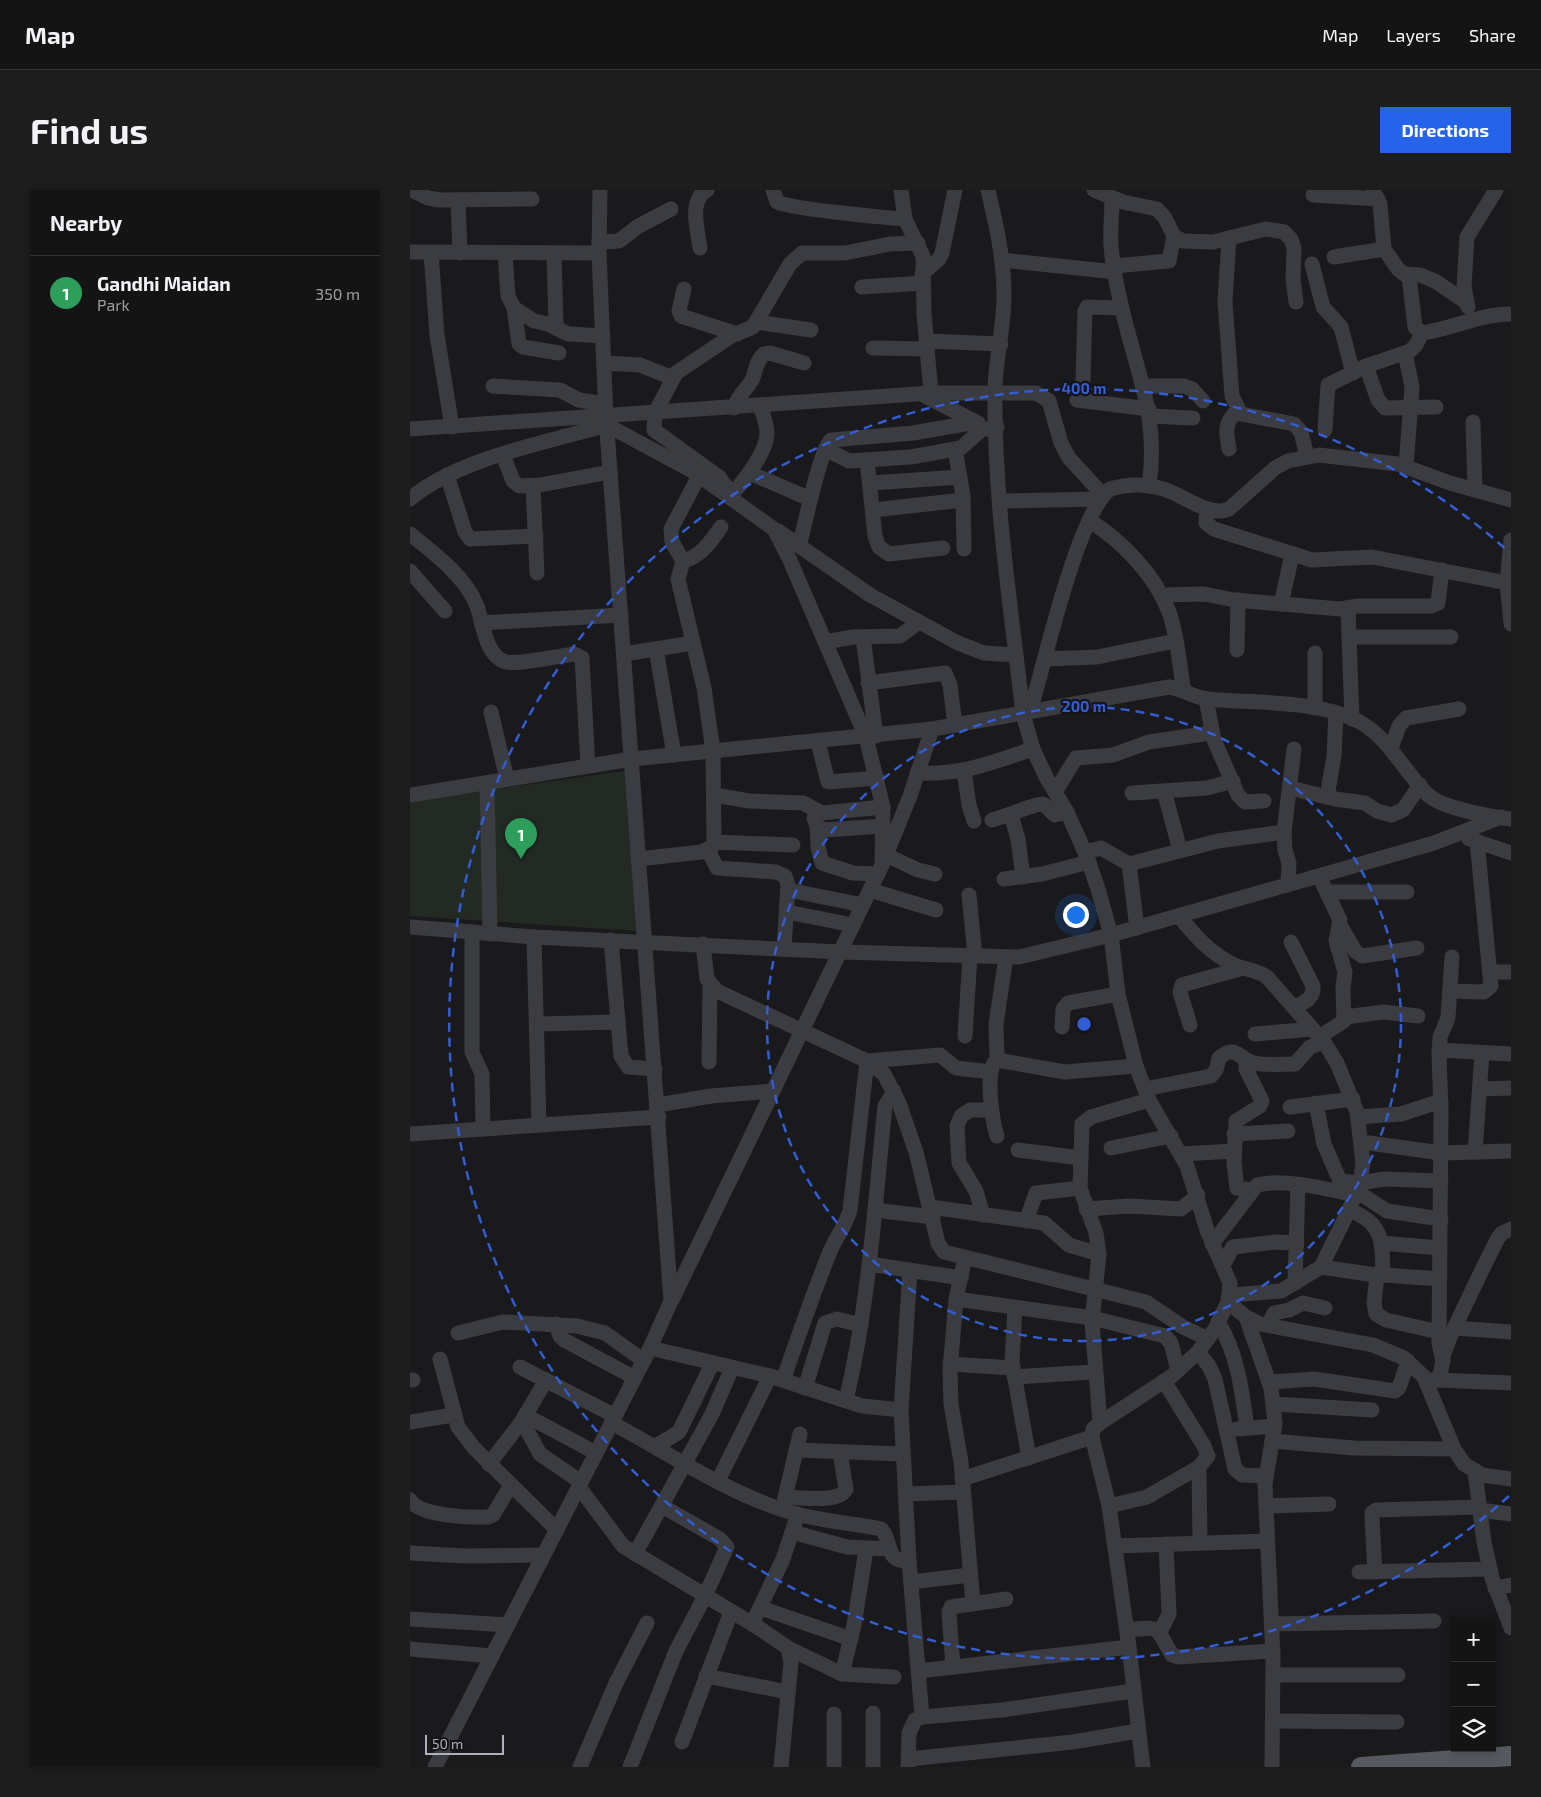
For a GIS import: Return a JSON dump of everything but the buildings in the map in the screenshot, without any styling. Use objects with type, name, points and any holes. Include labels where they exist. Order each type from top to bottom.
[{"type":"main road","points":[[1361,1767],[1454,1764],[1486,1753],[1510,1760]]},
{"type":"street","points":[[412,190],[428,198],[458,200],[532,199]]},
{"type":"street","points":[[600,190],[599,248],[606,415],[632,759],[643,941],[659,1111],[671,1301]]},
{"type":"street","points":[[700,248],[696,206],[699,195],[706,190]]},
{"type":"street","points":[[773,190],[777,202],[786,207],[815,208],[858,216],[905,219]]},
{"type":"street","points":[[901,190],[905,219],[923,256],[927,345],[926,394]]},
{"type":"street","points":[[862,287],[923,278],[939,260],[942,253],[955,190]]},
{"type":"street","points":[[988,190],[1002,260],[1004,295],[1001,344],[995,392],[988,426],[1001,500],[1023,714],[1033,749],[1067,812],[1087,857],[1111,935],[1118,994],[1136,1066],[1147,1094],[1182,1154],[1198,1195],[1212,1244],[1230,1284],[1229,1299],[1218,1322],[1198,1352],[1178,1371],[1100,1423],[1094,1429],[1092,1437],[1109,1506],[1127,1630],[1143,1767]]},
{"type":"street","points":[[1002,260],[1115,269],[1169,261],[1174,236],[1166,218],[1157,209],[1112,199],[1094,190]]},
{"type":"street","points":[[1472,322],[1464,287],[1467,237],[1496,190]]},
{"type":"street","points":[[1313,194],[1376,194],[1384,249],[1398,268],[1409,276],[1420,276],[1434,280],[1466,302]]},
{"type":"street","points":[[1112,199],[1111,246],[1122,308],[1149,413],[1152,450],[1148,486]]},
{"type":"street","points":[[458,200],[460,252]]},
{"type":"street","points":[[410,252],[554,253],[599,248],[618,242],[637,228],[671,209]]},
{"type":"street","points":[[1174,236],[1183,241],[1202,242],[1229,238],[1266,228],[1280,230],[1288,235],[1294,248],[1293,279],[1296,302]]},
{"type":"street","points":[[1229,238],[1225,314],[1232,396],[1237,411],[1245,415],[1294,424],[1301,432],[1307,457]]},
{"type":"street","points":[[729,497],[727,487],[719,477],[654,430],[655,413],[673,378],[684,367],[737,334],[748,330],[756,322],[790,264],[802,253],[844,253],[890,244],[918,243]]},
{"type":"street","points":[[1334,256],[1384,249]]},
{"type":"street","points":[[431,252],[437,335],[452,427]]},
{"type":"street","points":[[505,253],[508,296],[514,308],[519,344],[523,347],[559,353]]},
{"type":"street","points":[[554,253],[556,327]]},
{"type":"street","points":[[1312,264],[1323,307],[1341,327],[1360,369],[1382,405],[1389,409],[1436,407]]},
{"type":"street","points":[[1409,276],[1415,327],[1422,333]]},
{"type":"street","points":[[684,289],[678,311],[681,316],[737,334]]},
{"type":"street","points":[[1083,380],[1085,310],[1092,307],[1122,308]]},
{"type":"street","points":[[514,308],[534,322],[556,327],[568,334],[603,336]]},
{"type":"street","points":[[1325,430],[1328,385],[1360,369],[1405,353],[1413,348],[1422,333],[1472,322],[1496,314],[1511,314]]},
{"type":"street","points":[[756,322],[811,330]]},
{"type":"street","points":[[873,348],[1001,344]]},
{"type":"street","points":[[734,408],[740,393],[751,382],[759,361],[764,354],[770,353],[804,363]]},
{"type":"street","points":[[1405,353],[1412,387],[1412,408],[1406,467]]},
{"type":"street","points":[[604,362],[640,365],[673,378]]},
{"type":"street","points":[[492,386],[560,390],[606,415],[700,476],[870,596],[958,643],[984,653],[1016,655]]},
{"type":"street","points":[[1143,386],[1184,386],[1192,389],[1203,401]]},
{"type":"street","points":[[410,429],[926,394],[1036,393],[1049,400],[1060,443],[1069,458],[1101,497]]},
{"type":"street","points":[[926,394],[988,426]]},
{"type":"street","points":[[1077,400],[1149,413],[1193,418]]},
{"type":"street","points":[[729,497],[750,473],[767,435],[760,406]]},
{"type":"street","points":[[1229,449],[1226,426],[1230,418],[1237,411]]},
{"type":"street","points":[[410,499],[436,480],[447,475],[606,415]]},
{"type":"street","points":[[1473,422],[1474,490]]},
{"type":"street","points":[[825,449],[849,461],[911,457],[965,446],[977,433],[988,426]]},
{"type":"street","points":[[799,546],[810,499],[828,443],[836,438],[988,426]]},
{"type":"street","points":[[955,449],[963,500],[964,549]]},
{"type":"street","points":[[503,455],[515,484],[533,486],[610,472]]},
{"type":"street","points":[[1023,714],[1033,701],[1080,542],[1101,497],[1110,489],[1121,486],[1161,488],[1185,496],[1215,512],[1229,509],[1275,468],[1288,461],[1319,455],[1406,467],[1474,490],[1511,498]]},
{"type":"street","points":[[868,460],[875,536],[884,553],[943,548]]},
{"type":"street","points":[[750,473],[810,499]]},
{"type":"street","points":[[447,475],[465,532],[470,539],[536,536]]},
{"type":"street","points":[[684,562],[672,542],[671,528],[700,476]]},
{"type":"street","points":[[870,483],[960,477]]},
{"type":"street","points":[[533,486],[537,573]]},
{"type":"street","points":[[1001,500],[1101,497]]},
{"type":"street","points":[[874,510],[963,500]]},
{"type":"street","points":[[1207,509],[1206,518],[1208,526],[1292,554],[1318,560],[1372,556],[1442,570],[1509,580]]},
{"type":"street","points":[[1090,521],[1119,541],[1142,568],[1168,609],[1184,691]]},
{"type":"street","points":[[721,527],[705,548],[684,562],[678,579],[704,688],[713,751],[715,796],[711,846],[717,868],[781,873],[786,879],[788,890],[784,948]]},
{"type":"street","points":[[774,529],[789,558],[825,642],[871,736]]},
{"type":"street","points":[[410,534],[431,551],[466,586],[476,606],[493,651],[505,661],[574,654],[582,658],[588,766]]},
{"type":"street","points":[[1511,540],[1509,580],[1511,624]]},
{"type":"street","points":[[1281,604],[1292,554]]},
{"type":"street","points":[[1160,595],[1204,594],[1238,600],[1348,608],[1358,606],[1436,605],[1440,595],[1442,570]]},
{"type":"street","points":[[411,573],[445,611]]},
{"type":"street","points":[[1237,650],[1238,600]]},
{"type":"street","points":[[1348,608],[1352,719]]},
{"type":"street","points":[[481,623],[621,615]]},
{"type":"street","points":[[825,642],[862,637],[900,636],[919,622]]},
{"type":"street","points":[[1349,637],[1451,636]]},
{"type":"street","points":[[862,637],[868,683],[871,736],[877,778],[884,807],[882,864]]},
{"type":"street","points":[[1045,659],[1097,656],[1175,641]]},
{"type":"street","points":[[624,654],[692,643]]},
{"type":"street","points":[[656,649],[674,755]]},
{"type":"street","points":[[1315,653],[1315,708]]},
{"type":"street","points":[[868,683],[944,673],[950,685],[955,725]]},
{"type":"street","points":[[410,796],[632,759],[818,742],[932,729],[1169,687],[1206,699],[1315,708],[1352,719],[1375,733],[1391,748],[1429,796],[1440,802],[1507,816]]},
{"type":"street","points":[[1206,699],[1211,733],[1238,795],[1245,802],[1264,801]]},
{"type":"street","points":[[1391,748],[1399,726],[1406,718],[1459,709]]},
{"type":"street","points":[[491,712],[508,779]]},
{"type":"street","points":[[1328,797],[1334,756],[1336,714]]},
{"type":"street","points":[[435,1767],[647,1354],[863,905],[882,864],[932,729]]},
{"type":"street","points":[[1055,792],[1076,758],[1113,755],[1149,742],[1211,733]]},
{"type":"street","points":[[818,742],[828,782],[877,778]]},
{"type":"street","points":[[917,773],[943,774],[964,771],[1033,749]]},
{"type":"street","points":[[1288,885],[1289,863],[1285,850],[1284,832],[1294,750]]},
{"type":"street","points":[[964,771],[969,805],[974,821]]},
{"type":"street","points":[[1132,793],[1206,788],[1233,781]]},
{"type":"street","points":[[487,783],[490,934]]},
{"type":"street","points":[[1290,788],[1328,797],[1365,802],[1377,811],[1391,815],[1403,810],[1420,785]]},
{"type":"street","points":[[1164,791],[1180,850]]},
{"type":"street","points":[[715,796],[757,802],[804,802],[813,810],[822,813],[884,807]]},
{"type":"street","points":[[992,820],[1012,815],[1038,804],[1046,807],[1055,815],[1067,812]]},
{"type":"street","points":[[813,810],[822,863],[853,873],[882,864],[935,874]]},
{"type":"street","points":[[1012,815],[1018,839],[1023,877]]},
{"type":"street","points":[[410,927],[534,937],[840,952],[1019,957],[1111,935],[1288,885],[1456,834],[1507,816]]},
{"type":"street","points":[[817,826],[829,830],[883,826]]},
{"type":"street","points":[[1004,880],[1023,877],[1087,857],[1102,848],[1129,864],[1237,837],[1284,832]]},
{"type":"street","points":[[1456,834],[1511,853]]},
{"type":"street","points":[[1450,991],[1484,992],[1491,986],[1477,841]]},
{"type":"street","points":[[638,859],[711,846],[793,845]]},
{"type":"street","points":[[1129,864],[1137,928]]},
{"type":"street","points":[[1100,1423],[1094,1372],[1092,1318],[1099,1254],[1096,1233],[1080,1188],[1081,1130],[1085,1120],[1147,1094],[1211,1076],[1216,1070],[1219,1058],[1229,1053],[1237,1052],[1246,1060],[1257,1064],[1295,1064],[1319,1036],[1340,1025],[1345,1017],[1342,993],[1346,972],[1336,941],[1340,925],[1339,915],[1319,876]]},
{"type":"street","points":[[788,890],[863,905]]},
{"type":"street","points":[[870,890],[936,910]]},
{"type":"street","points":[[1327,892],[1407,892]]},
{"type":"street","points":[[965,1036],[972,956],[969,895]]},
{"type":"street","points":[[787,912],[853,925]]},
{"type":"street","points":[[1179,916],[1206,948],[1243,968],[1256,970],[1267,977],[1319,1036],[1337,1063],[1353,1099],[1362,1142],[1363,1163],[1357,1190],[1321,1267],[1287,1289],[1229,1299]]},
{"type":"street","points":[[1340,925],[1355,950],[1362,956],[1417,948]]},
{"type":"street","points":[[472,932],[472,1052],[482,1074],[483,1129]]},
{"type":"street","points":[[534,937],[538,1024],[539,1125]]},
{"type":"street","points":[[611,940],[618,1022],[624,1063],[631,1068],[655,1070]]},
{"type":"street","points":[[1291,942],[1313,986],[1309,999],[1294,1007]]},
{"type":"street","points":[[703,944],[705,970],[710,985],[709,1062]]},
{"type":"street","points":[[997,1136],[991,1110],[991,1072],[997,1057],[996,1024],[1006,956]]},
{"type":"street","points":[[1432,1382],[1442,1371],[1439,1332],[1441,1101],[1439,1050],[1440,1037],[1448,1018],[1452,957]]},
{"type":"street","points":[[1190,1025],[1180,992],[1182,985],[1243,968]]},
{"type":"street","points":[[1491,972],[1511,972]]},
{"type":"street","points":[[710,985],[717,991],[867,1061],[884,1074],[894,1091],[916,1152],[941,1249],[944,1252],[1146,1302],[1183,1327],[1208,1339]]},
{"type":"street","points":[[1062,1027],[1063,1009],[1068,1003],[1118,994]]},
{"type":"street","points":[[1345,1017],[1384,1012],[1418,1016]]},
{"type":"street","points":[[538,1024],[618,1022]]},
{"type":"street","points":[[1255,1034],[1319,1036]]},
{"type":"street","points":[[1439,1050],[1511,1054]]},
{"type":"street","points":[[1475,1152],[1482,1052]]},
{"type":"street","points":[[867,1061],[940,1055],[956,1068],[991,1072]]},
{"type":"street","points":[[997,1057],[1003,1061],[1066,1072],[1136,1066]]},
{"type":"street","points":[[1246,1060],[1246,1069],[1262,1101],[1260,1106],[1236,1121],[1234,1151],[1237,1188],[1252,1190]]},
{"type":"street","points":[[718,1481],[777,1378],[834,1242],[844,1227],[850,1210],[867,1061]]},
{"type":"street","points":[[1480,1089],[1511,1088]]},
{"type":"street","points":[[410,1134],[539,1125],[659,1111],[711,1096],[773,1091]]},
{"type":"street","points":[[846,1400],[861,1325],[885,1106],[894,1091]]},
{"type":"street","points":[[1290,1107],[1353,1099]]},
{"type":"street","points":[[1358,1117],[1401,1114],[1441,1101]]},
{"type":"street","points":[[1316,1103],[1322,1138],[1338,1177],[1387,1211],[1441,1219]]},
{"type":"street","points":[[982,1216],[976,1191],[959,1164],[957,1126],[961,1116],[970,1110],[991,1110]]},
{"type":"street","points":[[1234,1134],[1288,1131]]},
{"type":"street","points":[[1111,1148],[1171,1136]]},
{"type":"street","points":[[1362,1142],[1441,1153],[1511,1151]]},
{"type":"street","points":[[1018,1150],[1081,1158]]},
{"type":"street","points":[[1182,1154],[1234,1151]]},
{"type":"street","points":[[1212,1244],[1224,1231],[1232,1215],[1247,1200],[1257,1185],[1268,1182],[1357,1190],[1385,1179],[1441,1181]]},
{"type":"street","points":[[1295,1283],[1298,1185]]},
{"type":"street","points":[[1026,1221],[1036,1192],[1080,1188]]},
{"type":"street","points":[[1086,1209],[1129,1206],[1181,1209],[1198,1195]]},
{"type":"street","points":[[875,1210],[932,1212],[1044,1223],[1073,1248],[1099,1254]]},
{"type":"street","points":[[1349,1210],[1370,1220],[1377,1230],[1381,1243],[1380,1275],[1374,1303],[1376,1314],[1386,1320],[1439,1332]]},
{"type":"street","points":[[1442,1361],[1454,1328],[1498,1238],[1502,1233],[1511,1229]]},
{"type":"street","points":[[1223,1265],[1234,1247],[1276,1242],[1297,1243]]},
{"type":"street","points":[[1381,1243],[1440,1248]]},
{"type":"street","points":[[965,1258],[956,1298],[950,1364],[951,1404],[962,1485],[973,1603]]},
{"type":"street","points":[[869,1264],[961,1278]]},
{"type":"street","points":[[1321,1267],[1380,1275],[1440,1279]]},
{"type":"street","points":[[910,1270],[901,1410],[909,1561],[922,1717]]},
{"type":"street","points":[[956,1298],[1092,1318],[1168,1338],[1178,1371]]},
{"type":"street","points":[[1229,1299],[1246,1318],[1269,1382],[1273,1404],[1274,1426],[1265,1476],[1273,1651],[1272,1767]]},
{"type":"street","points":[[1268,1326],[1274,1313],[1289,1310],[1300,1304],[1307,1303],[1325,1308]]},
{"type":"street","points":[[1015,1308],[1012,1348],[1014,1372],[1029,1458]]},
{"type":"street","points":[[1246,1318],[1268,1326],[1373,1345],[1408,1361],[1432,1382],[1454,1449],[1464,1464],[1475,1472],[1511,1479]]},
{"type":"street","points":[[805,1388],[825,1323],[837,1319],[861,1325]]},
{"type":"street","points":[[458,1333],[503,1322],[556,1324],[605,1333],[647,1354],[732,1368],[777,1378],[872,1407],[901,1410]]},
{"type":"street","points":[[1218,1322],[1228,1340],[1240,1376],[1247,1428]]},
{"type":"street","points":[[556,1324],[560,1336],[564,1340],[635,1378]]},
{"type":"street","points":[[1454,1328],[1511,1332]]},
{"type":"street","points":[[1198,1352],[1209,1366],[1215,1379],[1238,1473],[1265,1476]]},
{"type":"street","points":[[440,1359],[454,1415],[464,1437],[557,1530]]},
{"type":"street","points":[[1269,1382],[1314,1379],[1395,1391],[1399,1388],[1408,1361]]},
{"type":"street","points":[[656,1446],[679,1432],[712,1364]]},
{"type":"street","points":[[950,1364],[1014,1372],[1094,1372]]},
{"type":"street","points":[[520,1367],[614,1419],[656,1446],[718,1481],[784,1503],[798,1514],[842,1524],[881,1529],[896,1560],[909,1561]]},
{"type":"street","points":[[635,1554],[712,1414],[732,1368]]},
{"type":"street","points":[[489,1464],[524,1418],[546,1380]]},
{"type":"street","points":[[1109,1506],[1147,1497],[1199,1467],[1208,1456],[1207,1451],[1164,1381]]},
{"type":"street","points":[[1432,1382],[1511,1384]]},
{"type":"street","points":[[1273,1404],[1372,1410]]},
{"type":"street","points":[[410,1422],[454,1415]]},
{"type":"street","points":[[524,1418],[596,1453]]},
{"type":"street","points":[[524,1418],[540,1454],[580,1485],[614,1536],[635,1554],[752,1624],[788,1648],[842,1674],[894,1677]]},
{"type":"street","points":[[1226,1430],[1274,1426]]},
{"type":"street","points":[[784,1503],[800,1434]]},
{"type":"street","points":[[905,1494],[962,1485],[1029,1458],[1092,1437]]},
{"type":"street","points":[[1272,1441],[1354,1448],[1454,1449]]},
{"type":"street","points":[[796,1450],[903,1454]]},
{"type":"street","points":[[784,1503],[835,1498],[844,1493],[846,1489],[840,1452]]},
{"type":"street","points":[[1199,1467],[1200,1543]]},
{"type":"street","points":[[1475,1472],[1490,1569],[1495,1588],[1511,1628]]},
{"type":"street","points":[[410,1500],[414,1506],[428,1512],[488,1517],[493,1515],[511,1485]]},
{"type":"street","points":[[1266,1506],[1329,1504]]},
{"type":"street","points":[[630,1767],[676,1650],[705,1596],[727,1547],[720,1539],[662,1506]]},
{"type":"street","points":[[1375,1572],[1372,1513],[1376,1510],[1480,1508],[1511,1514]]},
{"type":"street","points":[[752,1624],[783,1559],[798,1514]]},
{"type":"street","points":[[792,1532],[866,1550],[890,1549]]},
{"type":"street","points":[[1115,1546],[1267,1541]]},
{"type":"street","points":[[1160,1632],[1169,1614],[1166,1544]]},
{"type":"street","points":[[842,1674],[866,1550]]},
{"type":"street","points":[[410,1553],[466,1556],[544,1555]]},
{"type":"street","points":[[1359,1572],[1490,1569]]},
{"type":"street","points":[[911,1582],[970,1575]]},
{"type":"street","points":[[1495,1588],[1511,1585]]},
{"type":"street","points":[[952,1667],[949,1612],[955,1606],[1006,1599]]},
{"type":"street","points":[[761,1608],[850,1639]]},
{"type":"street","points":[[682,1742],[731,1612]]},
{"type":"street","points":[[410,1619],[508,1625]]},
{"type":"street","points":[[1272,1624],[1434,1621]]},
{"type":"street","points":[[580,1767],[616,1683],[647,1622]]},
{"type":"street","points":[[1127,1630],[1155,1628],[1160,1632],[1172,1655],[1178,1658],[1273,1651]]},
{"type":"street","points":[[919,1671],[1129,1647]]},
{"type":"street","points":[[781,1767],[791,1662],[788,1648]]},
{"type":"street","points":[[410,1649],[492,1656]]},
{"type":"street","points":[[1273,1675],[1398,1675]]},
{"type":"street","points":[[706,1676],[788,1692]]},
{"type":"street","points":[[1133,1691],[1002,1710],[922,1717],[915,1720],[911,1725],[909,1763],[1138,1731]]},
{"type":"street","points":[[872,1713],[873,1767]]},
{"type":"street","points":[[834,1714],[834,1767]]},
{"type":"street","points":[[1273,1720],[1397,1722]]},
{"type":"shaded area","points":[[625,771],[637,931],[410,916],[410,801]]},
{"type":"place","name":"Gandhi Maidan","points":[[521,859]]}]
